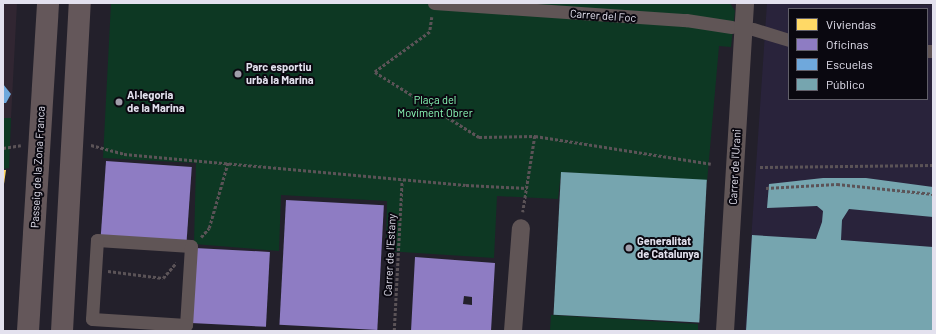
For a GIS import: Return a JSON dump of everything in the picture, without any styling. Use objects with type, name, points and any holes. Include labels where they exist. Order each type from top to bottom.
[{"type":"main road","name":"Passeig de la Zona Franca","points":[[28,331],[48,3]]},
{"type":"main road","points":[[62,331],[80,3]]},
{"type":"street","name":"Carrer del Foc","points":[[434,3],[686,20],[727,28]]},
{"type":"street","name":"Carrer de l'Urani","points":[[725,331],[744,3]]},
{"type":"street","points":[[757,30],[788,40]]},
{"type":"street","points":[[513,331],[521,228]]},
{"type":"street","points":[[96,240],[191,246],[186,325],[92,319],[96,240]]},
{"type":"path","points":[[434,3],[430,32],[375,72],[479,137],[535,136],[711,164]]},
{"type":"path","points":[[521,228],[535,136]]},
{"type":"path","points":[[3,148],[21,145]]},
{"type":"path","points":[[87,145],[124,154],[402,180],[527,188]]},
{"type":"path","points":[[760,168],[933,165]]},
{"type":"path","name":"Carrer de l'Estany","points":[[394,331],[402,180]]},
{"type":"path","points":[[766,188],[837,184],[933,194]]},
{"type":"shaded area","points":[[3,3],[17,3],[11,118],[3,118]]},
{"type":"shaded area","points":[[767,3],[933,5],[933,331],[745,331]]},
{"type":"green space","name":"Plaça del Moviment Obrer","points":[[111,3],[730,3],[735,11],[731,47],[719,46],[707,182],[561,172],[558,199],[497,196],[494,258],[386,251],[387,201],[281,195],[279,251],[194,244],[196,163],[103,158]]},
{"type":"green space","points":[[3,118],[11,118],[9,168],[3,169]]},
{"type":"green space","points":[[551,315],[698,324],[698,331],[550,331]]},
{"type":"building: Viviendas","points":[[3,170],[6,170],[3,191]]},
{"type":"building: Oficinas","points":[[106,161],[192,167],[186,244],[101,238]]},
{"type":"building: Oficinas","points":[[286,200],[384,205],[377,330],[279,325]]},
{"type":"building: Oficinas","points":[[195,248],[270,252],[266,327],[191,323]]},
{"type":"building: Oficinas","points":[[415,257],[495,263],[491,331],[411,331]],"holes":[[[464,296],[472,297],[472,305],[463,304]]]},
{"type":"building: Escuelas","points":[[3,84],[11,94],[6,103],[3,103]]},
{"type":"building: Público","name":"Generalitat de Catalunya","points":[[561,172],[707,180],[699,322],[554,315]]},
{"type":"building: Público","points":[[823,178],[866,178],[933,187],[933,217],[849,209],[842,220],[841,240],[933,247],[933,331],[746,331],[752,235],[816,239],[822,222],[823,211],[817,206],[767,208],[769,184]]},
{"type":"place","name":"Parc esportiu urbà la Marina","points":[[238,74]]},
{"type":"place","name":"Al·legoria de la Marina","points":[[119,102]]},
{"type":"place","name":"Generalitat de Catalunya","points":[[629,248]]}]
